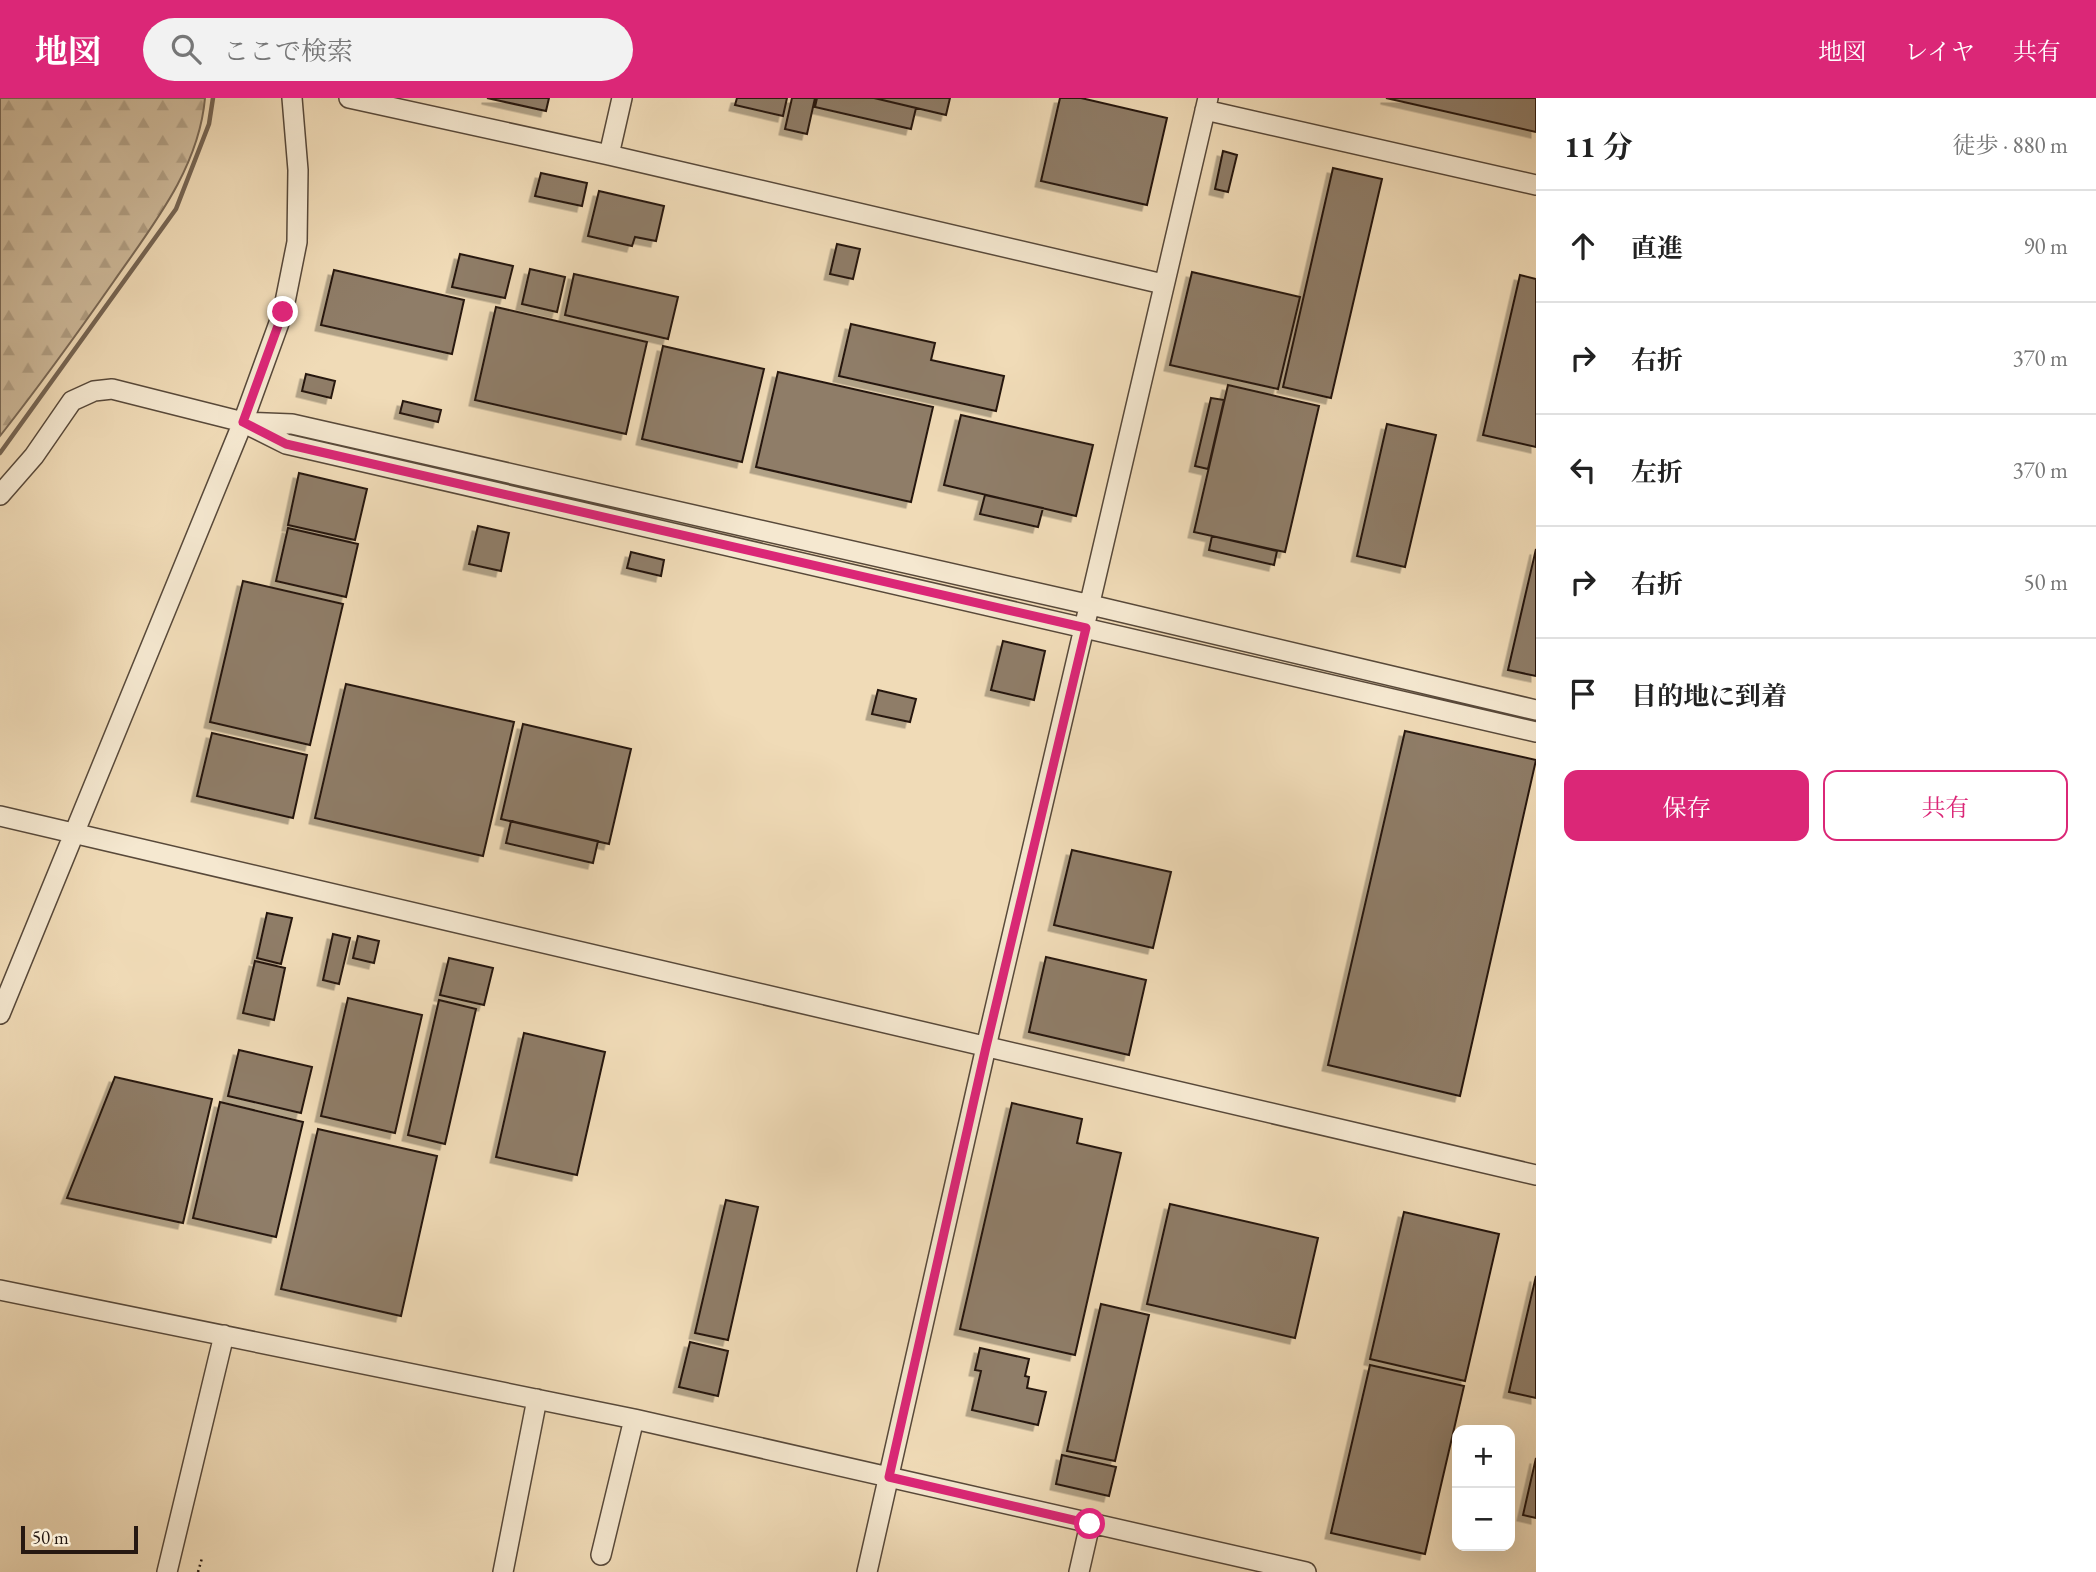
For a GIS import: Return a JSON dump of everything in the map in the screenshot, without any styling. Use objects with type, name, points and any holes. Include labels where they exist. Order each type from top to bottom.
[{"type":"street","points":[[0,1014],[243,422],[283,312],[292,279],[297,242],[298,170],[292,98]]},
{"type":"street","points":[[349,98],[609,155],[1163,284]]},
{"type":"street","points":[[609,155],[621,98]]},
{"type":"street","points":[[867,1572],[986,1047],[1086,628],[1206,104],[1536,185]]},
{"type":"street","points":[[0,495],[34,456],[72,401],[83,393],[112,389],[243,422],[292,424],[1536,709]]},
{"type":"street","points":[[243,422],[286,444],[1536,732]]},
{"type":"street","points":[[0,816],[1536,1175]]},
{"type":"street","points":[[0,1290],[634,1419],[1299,1571]]},
{"type":"street","points":[[167,1572],[224,1335]]},
{"type":"street","points":[[503,1572],[537,1399]]},
{"type":"street","points":[[601,1555],[634,1419]]},
{"type":"street","points":[[1079,1572],[1090,1524]]},
{"type":"path","points":[[198,1572],[202,1558]]},
{"type":"green space","points":[[0,98],[205,98],[194,148],[172,195],[144,239],[0,436]]},
{"type":"building","points":[[487,98],[549,98],[546,111]]},
{"type":"building","points":[[737,98],[787,98],[783,116],[735,105]]},
{"type":"building","points":[[792,98],[815,98],[807,134],[785,129]]},
{"type":"building","points":[[817,98],[874,98],[916,108],[911,129],[815,107]]},
{"type":"building","points":[[874,98],[950,98],[946,115]]},
{"type":"building","points":[[1060,98],[1081,98],[1167,118],[1147,205],[1041,181]]},
{"type":"building","points":[[1386,98],[1536,98],[1536,132]]},
{"type":"building","points":[[1223,151],[1237,155],[1228,192],[1215,189]]},
{"type":"building","points":[[1333,168],[1382,179],[1331,398],[1283,387]]},
{"type":"building","points":[[541,173],[587,183],[582,206],[535,196]]},
{"type":"building","points":[[599,191],[664,206],[656,241],[635,237],[632,246],[588,236]]},
{"type":"building","points":[[837,244],[860,249],[853,279],[830,274]]},
{"type":"building","points":[[460,254],[513,266],[505,298],[452,287]]},
{"type":"building","points":[[530,269],[565,277],[557,312],[522,304]]},
{"type":"building","points":[[334,270],[464,300],[452,354],[321,325]]},
{"type":"building","points":[[1192,272],[1300,297],[1278,389],[1170,365]]},
{"type":"building","points":[[574,274],[678,297],[668,339],[565,315]]},
{"type":"building","points":[[1520,275],[1536,279],[1536,447],[1483,435]]},
{"type":"building","points":[[496,307],[647,342],[626,434],[475,400]]},
{"type":"building","points":[[851,324],[935,343],[931,360],[1004,376],[996,411],[839,376]]},
{"type":"building","points":[[663,346],[764,369],[742,462],[642,439]]},
{"type":"building","points":[[778,372],[933,407],[911,502],[756,467]]},
{"type":"building","points":[[306,374],[335,381],[331,398],[302,391]]},
{"type":"building","points":[[1228,385],[1319,406],[1285,552],[1194,532]]},
{"type":"building","points":[[1211,398],[1224,400],[1208,469],[1195,466]]},
{"type":"building","points":[[403,401],[441,410],[438,422],[400,413]]},
{"type":"building","points":[[961,415],[1093,445],[1076,516],[944,485]]},
{"type":"building","points":[[1387,424],[1436,435],[1405,567],[1357,556]]},
{"type":"building","points":[[299,473],[367,489],[355,540],[288,525]]},
{"type":"building","points":[[985,495],[1043,508],[1038,527],[980,514]]},
{"type":"building","points":[[478,526],[509,533],[501,571],[469,564]]},
{"type":"building","points":[[288,528],[358,544],[346,597],[276,581]]},
{"type":"building","points":[[1212,536],[1277,551],[1274,565],[1209,550]]},
{"type":"building","points":[[1536,549],[1536,676],[1508,670]]},
{"type":"building","points":[[631,552],[664,560],[661,576],[627,568]]},
{"type":"building","points":[[243,581],[343,604],[310,745],[210,722]]},
{"type":"building","points":[[1003,641],[1045,651],[1034,700],[991,690]]},
{"type":"building","points":[[346,684],[514,722],[483,856],[315,818]]},
{"type":"building","points":[[878,690],[916,699],[910,722],[872,714]]},
{"type":"building","points":[[523,724],[631,749],[609,844],[501,819]]},
{"type":"building","points":[[1405,731],[1536,760],[1460,1096],[1328,1065]]},
{"type":"building","points":[[212,733],[307,755],[293,818],[197,796]]},
{"type":"building","points":[[511,821],[598,841],[593,863],[506,843]]},
{"type":"building","points":[[1072,850],[1171,872],[1153,948],[1054,925]]},
{"type":"building","points":[[267,913],[292,918],[281,964],[257,958]]},
{"type":"building","points":[[333,934],[350,938],[339,984],[323,980]]},
{"type":"building","points":[[358,936],[379,941],[374,963],[353,958]]},
{"type":"building","points":[[1046,957],[1146,980],[1129,1055],[1029,1032]]},
{"type":"building","points":[[449,958],[493,968],[484,1005],[440,995]]},
{"type":"building","points":[[255,961],[285,968],[274,1020],[243,1013]]},
{"type":"building","points":[[348,998],[422,1015],[395,1133],[321,1116]]},
{"type":"building","points":[[439,1000],[476,1009],[445,1144],[408,1135]]},
{"type":"building","points":[[524,1033],[605,1052],[577,1175],[496,1157]]},
{"type":"building","points":[[239,1050],[312,1067],[301,1113],[228,1096]]},
{"type":"building","points":[[115,1077],[212,1099],[183,1223],[67,1198]]},
{"type":"building","points":[[220,1102],[303,1122],[276,1237],[193,1218]]},
{"type":"building","points":[[1012,1103],[1082,1119],[1077,1143],[1121,1153],[1075,1355],[960,1329]]},
{"type":"building","points":[[318,1129],[437,1156],[401,1316],[281,1289]]},
{"type":"building","points":[[726,1200],[758,1207],[728,1340],[695,1333]]},
{"type":"building","points":[[1170,1204],[1318,1238],[1295,1338],[1147,1304]]},
{"type":"building","points":[[1404,1212],[1499,1234],[1465,1381],[1370,1359]]},
{"type":"building","points":[[1536,1276],[1536,1398],[1509,1392]]},
{"type":"building","points":[[1101,1304],[1149,1315],[1115,1461],[1067,1451]]},
{"type":"building","points":[[690,1342],[728,1351],[718,1396],[679,1387]]},
{"type":"building","points":[[980,1348],[1029,1359],[1025,1376],[1029,1377],[1027,1388],[1046,1392],[1038,1425],[972,1410],[981,1371],[975,1370]]},
{"type":"building","points":[[1370,1365],[1464,1386],[1455,1425],[1452,1425],[1452,1438],[1425,1554],[1331,1533]]},
{"type":"building","points":[[1062,1455],[1116,1467],[1109,1496],[1056,1484]]},
{"type":"building","points":[[1536,1458],[1536,1518],[1523,1515]]},
{"type":"waterway","points":[[0,453],[176,209],[209,124],[213,98]]},
{"type":"route","points":[[283,312],[243,422],[286,444],[1086,628],[986,1047],[889,1477],[1090,1524]]}]
